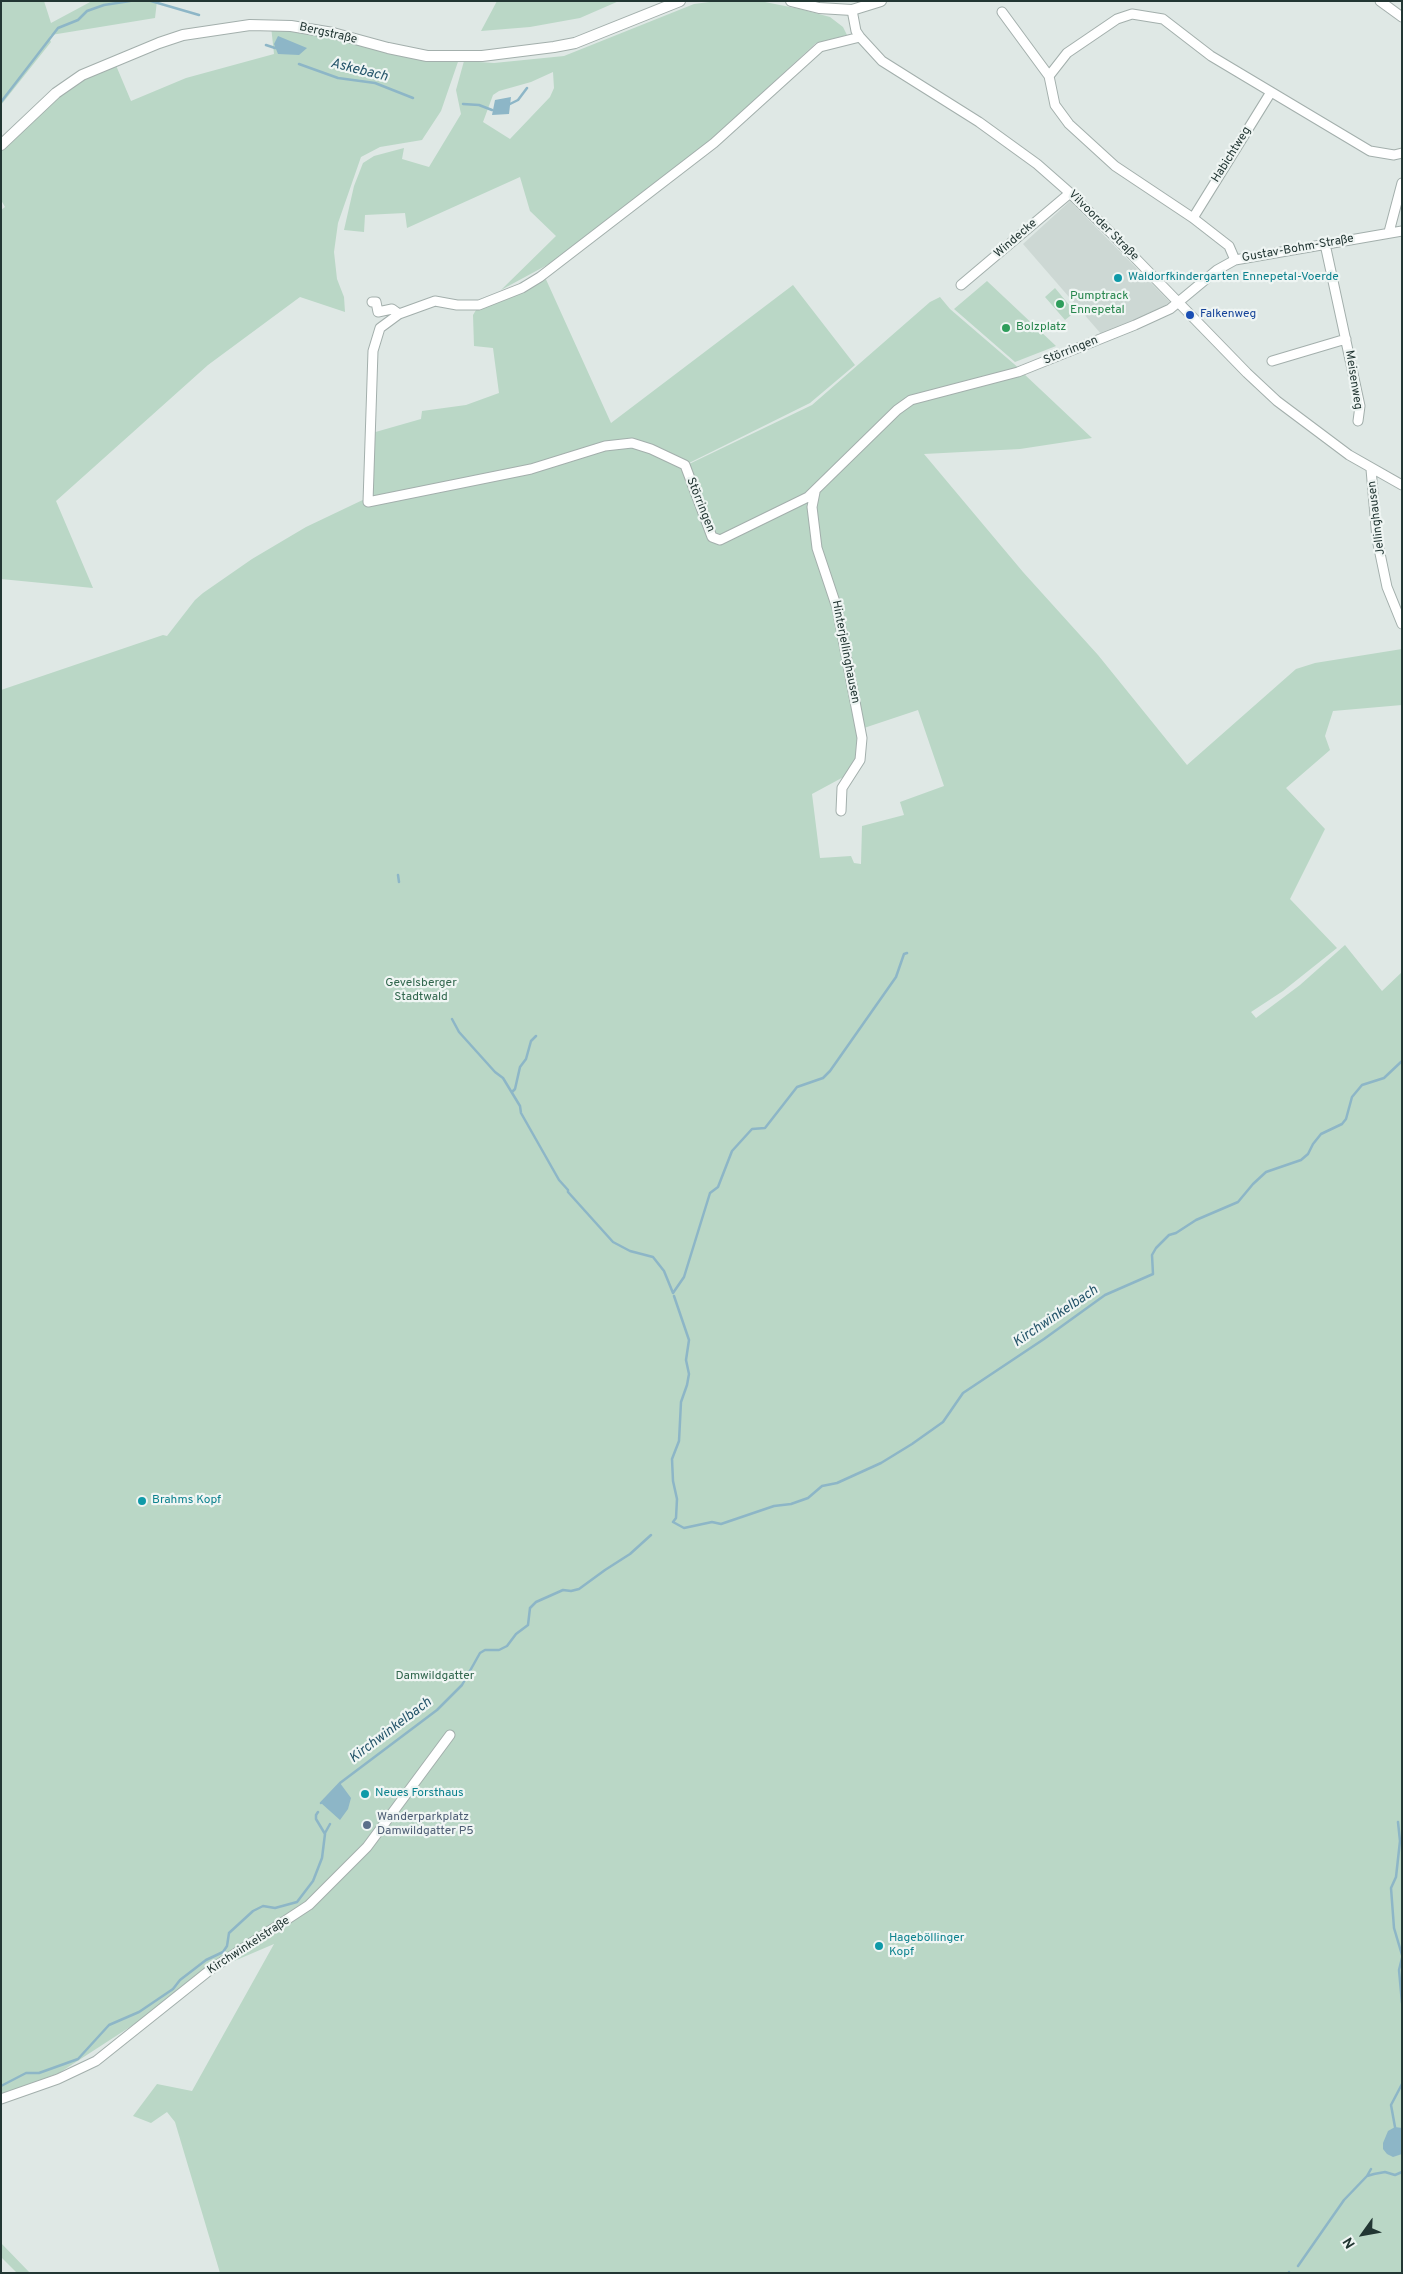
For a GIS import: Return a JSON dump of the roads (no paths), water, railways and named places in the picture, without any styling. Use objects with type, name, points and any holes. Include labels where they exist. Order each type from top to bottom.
[{"type":"street","name":"Bergstraße","points":[[1,145],[56,94],[82,75],[151,46],[183,36],[250,25],[291,26],[334,33],[388,48],[427,56],[482,56],[575,43],[680,1]]},
{"type":"street","points":[[791,1],[819,8],[852,10],[881,1]]},
{"type":"street","points":[[1380,1],[1402,17]]},
{"type":"street","name":"Vilvoorder Straße","points":[[852,10],[856,31],[882,61],[979,122],[1037,164],[1070,192],[1277,401],[1314,431],[1372,469],[1402,485]]},
{"type":"street","points":[[1002,12],[1049,76],[1055,105],[1069,124],[1116,166],[1194,218],[1229,246],[1235,260]]},
{"type":"street","points":[[1049,76],[1067,53],[1117,19],[1132,14],[1146,15],[1163,20],[1211,56],[1370,151],[1394,155],[1402,153]]},
{"type":"street","name":"Störringen","points":[[860,37],[820,47],[714,143],[630,209],[528,284],[479,305],[457,305],[435,301],[399,314],[380,328],[373,351],[368,502],[530,469],[605,446],[632,443],[651,449],[685,465],[712,537],[720,540],[772,516],[815,492],[896,410],[911,400],[1018,372],[1135,325],[1170,309],[1178,302]]},
{"type":"street","name":"Habichtweg","points":[[1194,218],[1271,92]]},
{"type":"street","points":[[1390,232],[1402,183]]},
{"type":"street","name":"Windecke","points":[[961,285],[1070,192]]},
{"type":"street","name":"Gustav-Bohm-Straße","points":[[1178,302],[1217,270],[1235,260],[1402,231]]},
{"type":"street","name":"Meisenweg","points":[[1325,244],[1360,406],[1358,421]]},
{"type":"street","points":[[372,302],[376,302],[378,312],[392,309],[399,314]]},
{"type":"street","name":"Meisenweg","points":[[1272,361],[1346,340]]},
{"type":"street","name":"Jellinghausen","points":[[1372,469],[1377,539],[1387,587],[1402,624]]},
{"type":"street","name":"Hinterjellinghausen","points":[[815,492],[812,507],[817,548],[837,608],[862,738],[860,760],[842,788],[841,811]]},
{"type":"street","name":"Kirchwinkelstraße","points":[[1,2099],[58,2079],[96,2061],[212,1968],[309,1906],[367,1847],[450,1735]]},
{"type":"water","points":[[278,36],[307,48],[299,55],[278,54],[274,44]]},
{"type":"water","points":[[511,97],[509,114],[492,115],[495,100]]},
{"type":"water","points":[[340,1783],[351,1798],[348,1809],[340,1820],[321,1803]]},
{"type":"water","points":[[1395,2127],[1402,2128],[1402,2154],[1393,2157],[1383,2149],[1383,2143],[1388,2131]]},
{"type":"waterway","name":"Askebach","points":[[1,102],[58,28],[78,20],[87,11],[104,5],[130,1]]},
{"type":"waterway","name":"Askebach","points":[[151,1],[199,15]]},
{"type":"waterway","name":"Askebach","points":[[266,45],[275,48]]},
{"type":"waterway","name":"Askebach","points":[[299,64],[338,78],[375,83],[413,98]]},
{"type":"waterway","points":[[510,104],[518,100],[527,88]]},
{"type":"waterway","points":[[463,104],[479,105],[492,110]]},
{"type":"waterway","points":[[398,875],[399,882]]},
{"type":"waterway","points":[[452,1019],[459,1032],[495,1072],[503,1078],[559,1180],[568,1192],[613,1242],[630,1251],[653,1257],[664,1271],[673,1293],[684,1277],[710,1193],[718,1187],[732,1151],[752,1129],[765,1128],[797,1087],[823,1078],[830,1071],[896,977],[904,954],[907,953]]},
{"type":"waterway","points":[[512,1092],[515,1089],[520,1067],[526,1059],[531,1041],[536,1036]]},
{"type":"waterway","name":"Kirchwinkelbach","points":[[674,1296],[689,1340],[686,1360],[689,1374],[681,1402],[679,1441],[672,1459],[673,1481],[677,1499],[676,1518],[673,1522],[684,1528],[712,1522],[721,1524],[774,1506],[791,1504],[808,1498],[822,1486],[837,1483],[881,1463],[912,1444],[943,1422],[963,1393],[1044,1339],[1105,1295],[1153,1274],[1152,1255],[1169,1235],[1176,1233],[1196,1220],[1238,1202],[1266,1172],[1301,1160],[1308,1154],[1321,1134],[1342,1124],[1346,1119],[1352,1097],[1362,1085],[1384,1078],[1402,1061]]},
{"type":"waterway","name":"Kirchwinkelbach","points":[[321,1803],[340,1783],[437,1710],[462,1685],[480,1653],[485,1650],[499,1650],[507,1646],[516,1634],[528,1625],[530,1608],[536,1602],[563,1590],[579,1589],[630,1554],[651,1535]]},
{"type":"waterway","name":"Kirchwinkelbach","points":[[1,2086],[26,2073],[39,2073],[78,2059],[109,2025],[139,2012],[173,1989],[180,1980],[206,1960],[223,1952],[227,1946],[229,1933],[253,1911],[263,1906],[275,1908],[297,1902],[313,1881],[322,1858],[325,1834],[316,1819],[318,1812]]},
{"type":"waterway","points":[[1398,1822],[1400,1841],[1396,1877],[1391,1888],[1394,1928],[1402,1955]]},
{"type":"waterway","points":[[325,1833],[330,1824]]},
{"type":"waterway","points":[[1402,1958],[1399,1970],[1402,2003]]},
{"type":"waterway","points":[[1395,2127],[1391,2105],[1402,2084]]},
{"type":"waterway","points":[[1298,2266],[1344,2200],[1367,2176],[1371,2169]]},
{"type":"waterway","points":[[1367,2176],[1385,2172],[1395,2175],[1402,2172]]},
{"type":"place","name":"Waldorfkindergarten Ennepetal-Voerde","points":[[1118,278]]},
{"type":"place","name":"Pumptrack Ennepetal","points":[[1060,304]]},
{"type":"place","name":"Falkenweg","points":[[1190,315]]},
{"type":"place","name":"Bolzplatz","points":[[1006,328]]},
{"type":"place","name":"Brahms Kopf","points":[[142,1501]]},
{"type":"place","name":"Neues Forsthaus","points":[[365,1794]]},
{"type":"place","name":"Wanderparkplatz Damwildgatter P5","points":[[367,1825]]},
{"type":"place","name":"Hageböllinger Kopf","points":[[879,1946]]},
{"type":"park label","name":"Gevelsberger Stadtwald","points":[[421,991]]},
{"type":"park label","name":"Damwildgatter","points":[[435,1677]]}]
